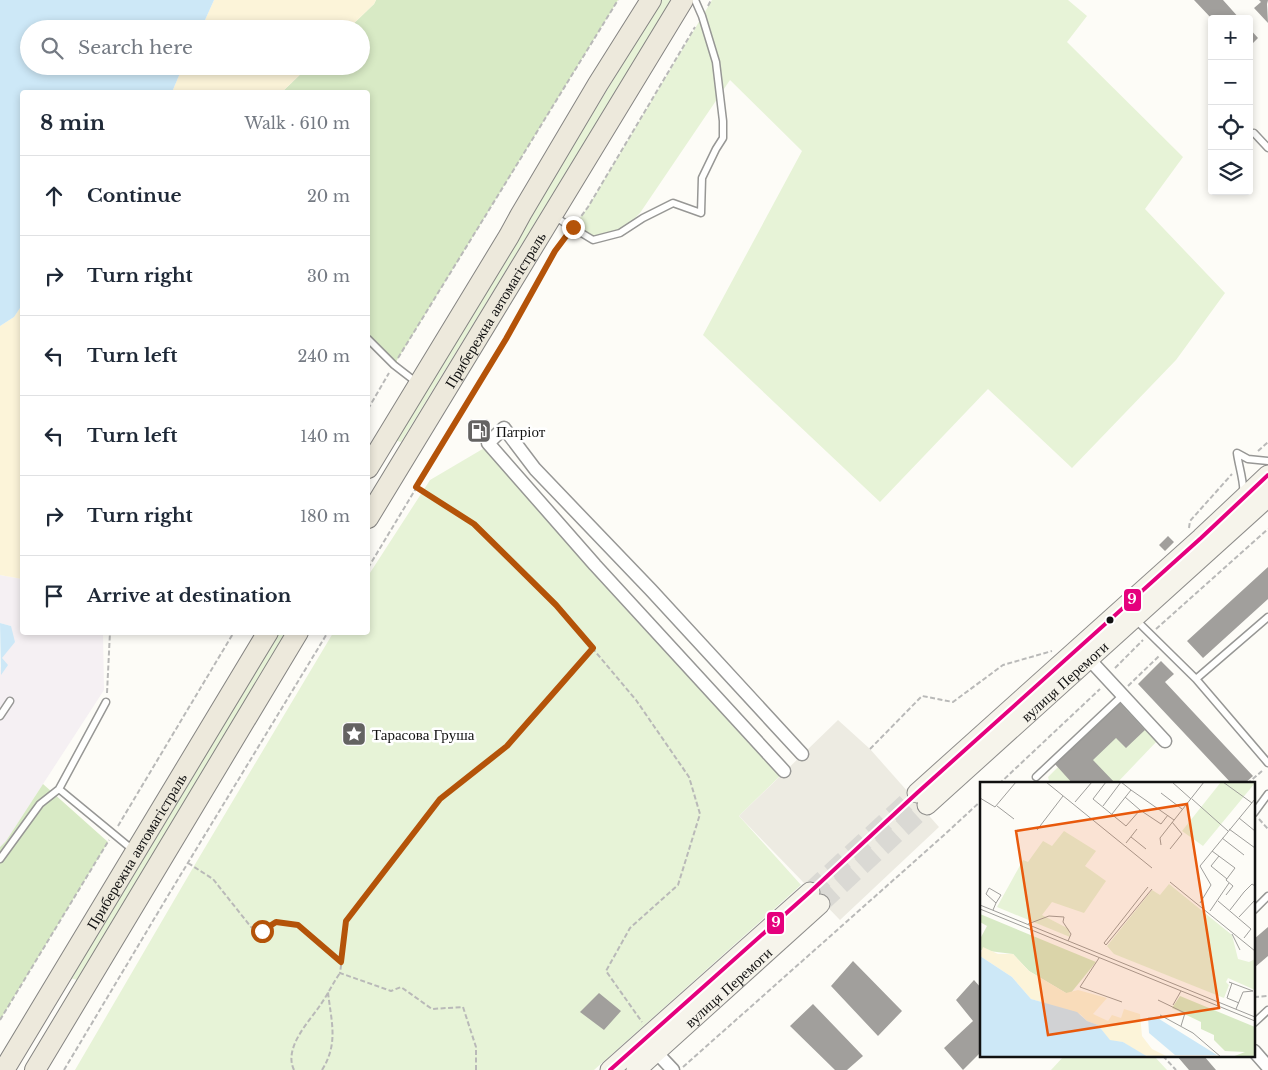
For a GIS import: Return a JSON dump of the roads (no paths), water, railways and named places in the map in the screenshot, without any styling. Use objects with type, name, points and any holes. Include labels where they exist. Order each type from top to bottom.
[{"type":"main road","name":"Прибережна автомагістраль","points":[[370,465],[509,236],[598,84],[651,0]]},
{"type":"main road","name":"Прибережна автомагістраль","points":[[372,511],[683,0]]},
{"type":"main road","points":[[383,443],[384,451],[390,457],[397,459],[412,444]]},
{"type":"main road","name":"вулиця Перемоги","points":[[1268,475],[922,799],[1089,659],[1268,497]]},
{"type":"main road","points":[[370,477],[380,487],[372,511]]},
{"type":"main road","name":"Прибережна автомагістраль","points":[[5,1069],[266,635]]},
{"type":"main road","name":"Прибережна автомагістраль","points":[[35,1070],[296,635]]},
{"type":"main road","name":"вулиця Перемоги","points":[[610,1070],[633,1065],[648,1039],[815,898]]},
{"type":"main road","points":[[57,982],[56,993],[66,999],[83,990]]},
{"type":"main road","points":[[5,1069],[15,1062],[25,1066],[27,1070]]},
{"type":"street","points":[[784,771],[595,565],[488,443],[504,428],[535,469],[651,590],[802,754]]},
{"type":"street","points":[[1089,659],[1165,741]]},
{"type":"street","points":[[648,1039],[673,1070]]},
{"type":"street","points":[[1256,1053],[1268,1067]]},
{"type":"lane","points":[[552,215],[593,240],[620,233],[643,218],[673,203],[701,213],[702,178],[723,138],[723,129],[716,62],[695,0]]},
{"type":"lane","points":[[1254,133],[1268,148]]},
{"type":"lane","points":[[370,340],[394,365],[419,384]]},
{"type":"lane","points":[[1240,502],[1244,488],[1238,467],[1237,453],[1248,459],[1268,461]]},
{"type":"lane","points":[[1196,679],[1268,617]]},
{"type":"lane","points":[[1134,618],[1196,679],[1268,764]]},
{"type":"lane","points":[[1036,777],[1122,694]]},
{"type":"lane","points":[[0,716],[10,702]]},
{"type":"lane","points":[[0,859],[40,804],[59,789],[106,702]]},
{"type":"lane","points":[[59,789],[136,852]]},
{"type":"lane","points":[[1256,815],[1268,794]]},
{"type":"lane","points":[[1256,908],[1268,896]]},
{"type":"lane","points":[[1256,1021],[1268,1010]]},
{"type":"water","points":[[0,0],[214,0],[205,20],[20,20],[20,75],[179,75],[173,90],[20,90],[20,308],[14,317],[0,326]]},
{"type":"water","points":[[0,623],[11,626],[15,642],[2,658],[8,665],[1,675]]},
{"type":"tunnel","points":[[810,892],[917,793]]},
{"type":"tunnel","points":[[820,904],[927,805]]},
{"type":"place","name":"Патріот","points":[[479,431]]},
{"type":"place","name":"Тарасова Груша","points":[[354,734]]}]
